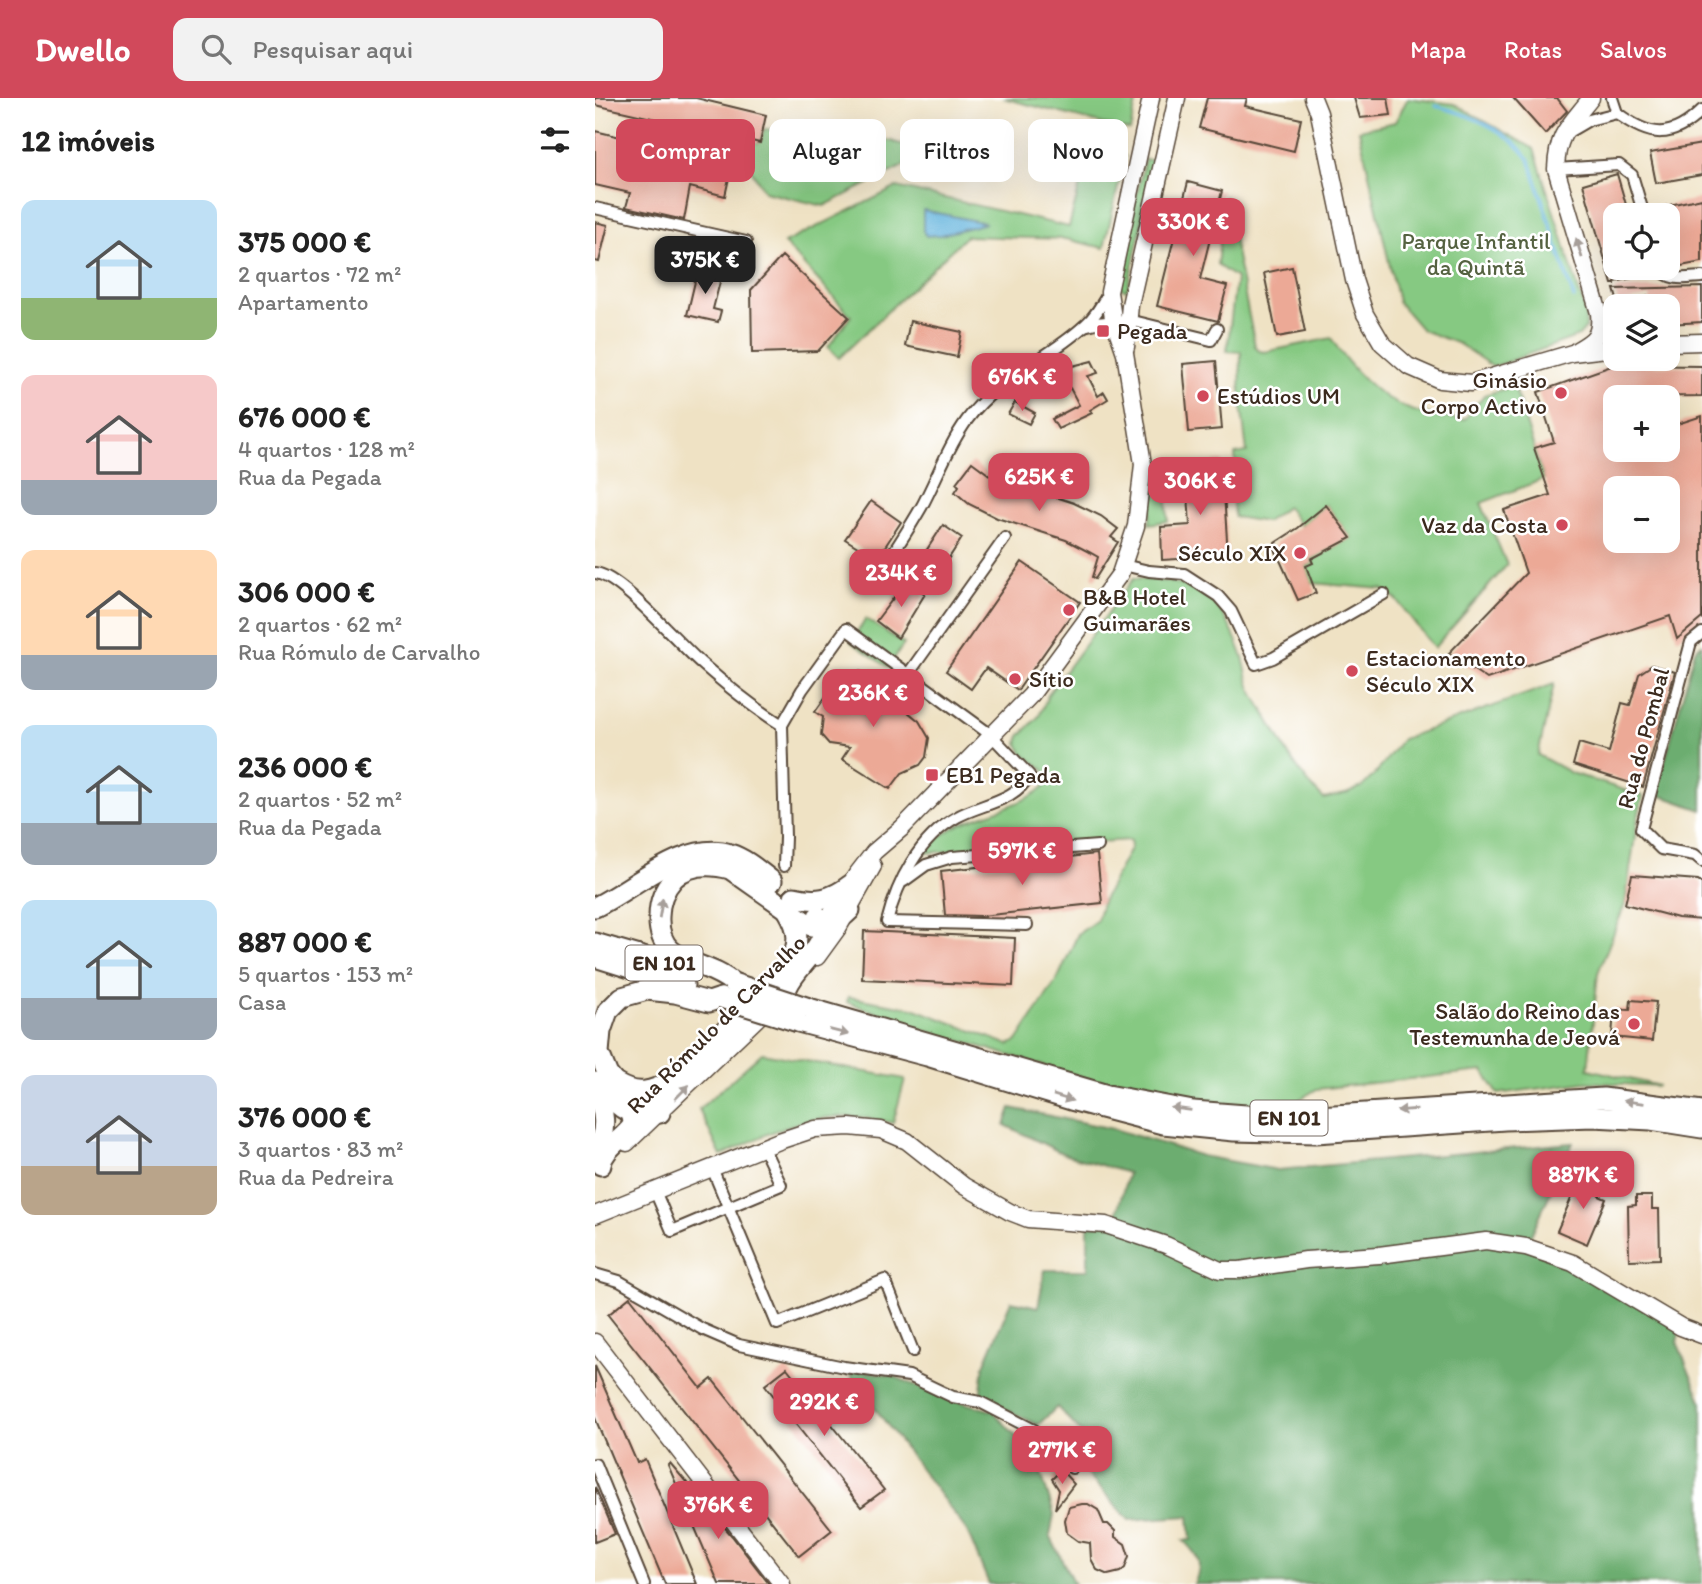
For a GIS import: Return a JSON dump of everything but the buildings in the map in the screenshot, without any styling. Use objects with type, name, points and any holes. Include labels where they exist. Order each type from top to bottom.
[{"type":"highway","points":[[595,907],[677,860],[691,855],[716,851],[741,858],[789,902],[798,934],[798,945],[790,965]]},
{"type":"highway","points":[[596,1160],[633,1126],[635,1116],[632,1103],[605,1082],[599,1043],[608,1011],[622,997],[647,990],[675,993],[709,1002],[727,991],[722,974],[687,962],[673,954],[664,942],[658,925],[659,907],[671,882],[688,869],[717,866],[818,915],[823,926],[822,939],[792,975],[787,988]]},
{"type":"highway","points":[[789,902],[823,900],[850,885]]},
{"type":"highway","points":[[823,926],[840,920],[850,910]]},
{"type":"highway","name":"EN 101","points":[[595,943],[727,991],[915,1053],[1071,1100],[1163,1124],[1234,1131],[1316,1133],[1593,1117],[1651,1120],[1702,1128]]},
{"type":"highway","name":"EN 101","points":[[595,957],[727,991]]},
{"type":"highway","name":"EN 101","points":[[803,1015],[1108,1095],[1193,1111],[1287,1118],[1603,1098],[1702,1111]]},
{"type":"highway","points":[[605,1082],[639,1093],[659,1088],[671,1081]]},
{"type":"highway","points":[[595,1088],[605,1121],[596,1160]]},
{"type":"highway","points":[[635,1116],[660,1113]]},
{"type":"street","points":[[870,587],[922,505],[966,421],[991,394],[1020,370],[1084,326],[1109,292],[1151,98]]},
{"type":"street","name":"Rua Rómulo de Carvalho","points":[[635,1116],[790,965],[823,926],[874,852],[902,828],[1031,695],[1120,574],[1136,526],[1143,464],[1123,345],[1116,321],[1132,296],[1177,98]]},
{"type":"street","points":[[1313,98],[1319,113],[1354,280],[1365,314],[1382,343],[1408,366],[1440,380],[1471,383],[1572,353],[1603,349]]},
{"type":"street","points":[[1614,98],[1617,113]]},
{"type":"street","points":[[1572,353],[1594,341],[1600,326],[1599,313],[1556,169],[1556,149],[1560,137],[1583,102],[1593,113],[1617,113],[1647,132],[1666,133],[1688,124],[1702,110]]},
{"type":"street","points":[[1560,137],[1589,120],[1617,113]]},
{"type":"street","points":[[1556,169],[1619,165],[1632,174],[1640,203]]},
{"type":"street","points":[[595,208],[746,242]]},
{"type":"street","points":[[1680,278],[1702,277]]},
{"type":"street","points":[[1109,292],[1119,298],[1132,296]]},
{"type":"street","points":[[1109,292],[1123,345]]},
{"type":"street","points":[[1599,313],[1603,317]]},
{"type":"street","points":[[1084,326],[1116,321],[1211,340],[1217,329]]},
{"type":"street","points":[[1680,343],[1702,342]]},
{"type":"street","points":[[909,673],[1005,538]]},
{"type":"street","points":[[1123,565],[1149,571],[1184,574],[1218,596],[1231,611],[1256,664],[1273,658],[1384,594]]},
{"type":"street","points":[[595,573],[615,581],[699,662],[750,705],[782,725]]},
{"type":"street","points":[[784,866],[782,725],[802,690],[846,629],[991,735],[1029,775],[1025,785],[1015,793],[958,816],[939,828],[920,848],[893,897],[887,922],[1027,925]]},
{"type":"street","name":"Rua do Pombal","points":[[1702,633],[1691,642],[1641,829],[1661,849],[1695,855],[1702,861]]},
{"type":"street","name":"Rua Rómulo de Carvalho","points":[[596,1160],[660,1113],[825,948],[850,910],[871,869],[902,828]]},
{"type":"street","points":[[901,883],[926,865],[952,857],[1098,846]]},
{"type":"street","points":[[595,1215],[815,1129],[849,1127],[881,1130],[907,1141],[964,1186],[1010,1212],[1027,1219],[1106,1225],[1166,1245],[1220,1270],[1379,1255],[1486,1241],[1526,1247],[1573,1263],[1681,1327],[1702,1335]]},
{"type":"street","points":[[655,1191],[672,1231],[781,1185],[764,1147]]},
{"type":"street","points":[[712,1168],[777,1324],[885,1280],[913,1351]]},
{"type":"street","points":[[595,1274],[619,1281],[702,1329],[739,1345],[844,1367],[909,1376],[953,1397],[980,1402],[1034,1430],[1072,1468]]},
{"type":"street","points":[[595,1342],[782,1584]]},
{"type":"street","points":[[595,1464],[644,1584]]},
{"type":"green space","points":[[1003,98],[1137,98],[1130,131],[1128,119],[1084,119]]},
{"type":"green space","name":"Parque Infantil da Quintã","points":[[1408,98],[1454,104],[1534,149],[1585,310],[1586,328],[1579,336],[1493,367],[1459,344],[1422,330],[1398,302],[1359,130],[1395,122]]},
{"type":"green space","points":[[764,129],[769,130],[769,182],[872,182],[824,206],[765,192],[755,176],[755,142],[759,143]]},
{"type":"green space","points":[[886,140],[900,144],[900,168],[886,175]]},
{"type":"green space","points":[[1145,159],[1156,161],[1127,290],[1116,287]]},
{"type":"green space","points":[[1081,182],[1119,182],[1104,248],[1066,239],[966,236],[839,358],[828,347],[851,316],[784,243],[897,187],[1069,227]]},
{"type":"green space","points":[[1225,196],[1255,346],[1259,351],[1331,338],[1355,370],[1387,398],[1417,412],[1464,420],[1484,395],[1514,386],[1544,479],[1481,503],[1507,565],[1434,648],[1396,599],[1382,589],[1312,583],[1306,566],[1313,563],[1311,559],[1351,538],[1326,505],[1301,526],[1287,507],[1266,522],[1234,517],[1231,480],[1236,479],[1235,454],[1247,452],[1240,396],[1241,352],[1227,351],[1236,278],[1217,265]]},
{"type":"green space","points":[[1156,463],[1165,463],[1168,521],[1149,524],[1155,487]]},
{"type":"green space","points":[[1133,579],[1155,580],[1189,587],[1214,604],[1234,634],[1256,697],[1292,759],[1324,799],[1349,793],[1363,786],[1402,739],[1554,684],[1538,755],[1571,773],[1643,796],[1625,904],[1598,973],[1588,1069],[1659,1086],[1586,1082],[1498,1094],[1483,1071],[1317,1089],[1280,1111],[1222,1106],[1155,1095],[1085,1078],[928,1031],[847,1002],[848,997],[913,1008],[1009,1045],[1017,1041],[1058,978],[1078,934],[1097,920],[1102,902],[1131,847],[1130,840],[923,853],[958,826],[1025,799],[1045,785],[1050,777],[1023,754],[1018,744],[1020,736],[1039,716],[1049,693]]},
{"type":"green space","points":[[866,619],[904,644],[888,667],[851,642]]},
{"type":"green space","points":[[1702,644],[1702,810],[1656,794],[1695,650]]},
{"type":"green space","points":[[762,1053],[905,1079],[893,1123],[868,1118],[824,1118],[784,1127],[721,1156],[699,1109]]},
{"type":"green space","points":[[1011,1108],[1114,1129],[1202,1156],[1278,1170],[1573,1143],[1526,1246],[1681,1327],[1677,1342],[1702,1403],[1702,1584],[1194,1584],[1199,1570],[1198,1560],[1183,1540],[1191,1540],[1189,1516],[1129,1520],[1077,1463],[1096,1448],[1057,1407],[1038,1425],[980,1397],[984,1365],[1011,1301],[1038,1307],[1045,1270],[1088,1270],[1088,1226],[1114,1223],[1128,1173],[1066,1155],[1005,1125]]},
{"type":"green space","points":[[844,1367],[893,1376],[946,1398],[993,1411],[1026,1447],[1041,1473],[1054,1514],[1050,1536],[1074,1584],[989,1584],[967,1531]]},
{"type":"water","points":[[923,210],[986,223],[941,235],[926,236],[923,231]]},
{"type":"waterway","points":[[1436,106],[1487,125],[1511,140],[1529,159],[1574,298]]},
{"type":"place","name":"Pegada","points":[[1103,331]]},
{"type":"place","name":"Ginásio Corpo Activo","points":[[1561,393]]},
{"type":"place","name":"Estúdios UM","points":[[1203,396]]},
{"type":"place","name":"Vaz da Costa","points":[[1562,525]]},
{"type":"place","name":"Século XIX","points":[[1300,553]]},
{"type":"place","name":"B&B Hotel Guimarães","points":[[1069,610]]},
{"type":"place","name":"Estacionamento Século XIX","points":[[1352,671]]},
{"type":"place","name":"Sítio","points":[[1015,679]]},
{"type":"place","name":"EB1 Pegada","points":[[932,775]]},
{"type":"place","name":"Salão do Reino das Testemunha de Jeová","points":[[1634,1024]]}]
